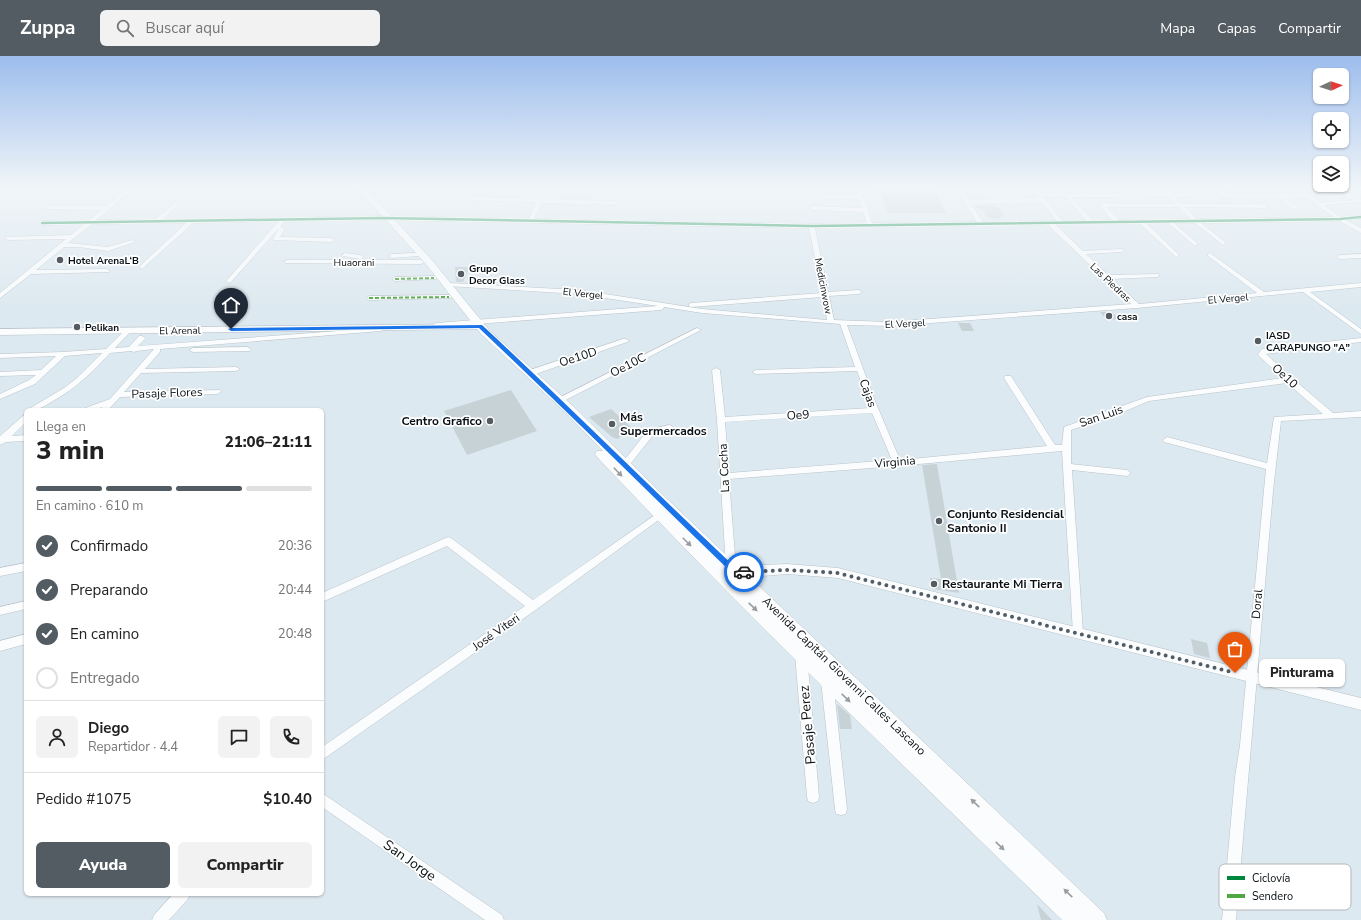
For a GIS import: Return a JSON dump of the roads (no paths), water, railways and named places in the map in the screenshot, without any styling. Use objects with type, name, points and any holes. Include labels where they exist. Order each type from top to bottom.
[{"type":"main road","name":"Avenida Capitán Giovanni Calles Lascano","points":[[394,228],[449,297],[476,327],[553,404],[664,512],[731,573],[1097,920]]},
{"type":"main road","name":"Avenida Capitán Giovanni Calles Lascano","points":[[396,228],[449,285],[476,327],[559,400],[625,465],[664,512]]},
{"type":"main road","name":"Avenida Capitán Giovanni Calles Lascano","points":[[731,573],[801,653],[826,679],[1077,920]]},
{"type":"street","points":[[0,296],[83,228]]},
{"type":"street","points":[[142,267],[184,228]]},
{"type":"street","points":[[229,281],[277,228]]},
{"type":"street","points":[[281,228],[276,239],[331,240]]},
{"type":"street","name":"Medicinwow","points":[[812,228],[831,322]]},
{"type":"street","name":"Las Piedras","points":[[1055,228],[1137,306]]},
{"type":"street","points":[[1148,228],[1176,255]]},
{"type":"street","points":[[1177,228],[1195,244]]},
{"type":"street","points":[[1205,228],[1223,243]]},
{"type":"street","points":[[8,238],[72,237]]},
{"type":"street","points":[[62,245],[80,245],[108,249],[132,242]]},
{"type":"street","points":[[1081,253],[1121,250]]},
{"type":"street","points":[[345,255],[419,259]]},
{"type":"street","points":[[1210,256],[1264,295]]},
{"type":"street","points":[[1340,258],[1361,256]]},
{"type":"street","name":"Huaorani","points":[[287,262],[419,259]]},
{"type":"street","points":[[29,272],[107,271]]},
{"type":"street","points":[[1105,277],[1157,275]]},
{"type":"street","points":[[395,279],[434,278]]},
{"type":"street","name":"El Vergel","points":[[449,285],[579,292],[702,311],[843,323],[889,324],[1137,306],[1361,285]]},
{"type":"street","points":[[1305,291],[1361,332]]},
{"type":"street","points":[[0,356],[63,354],[859,292]]},
{"type":"street","points":[[369,298],[449,297]]},
{"type":"street","points":[[522,324],[663,305]]},
{"type":"street","name":"Cajas","points":[[843,323],[874,410],[897,462]]},
{"type":"street","name":"El Arenal","points":[[0,332],[476,327]]},
{"type":"street","points":[[35,408],[48,402],[80,380],[131,330]]},
{"type":"street","name":"Oe10C","points":[[559,400],[698,330]]},
{"type":"street","points":[[142,338],[132,348],[134,350],[247,349]]},
{"type":"street","name":"Oe10","points":[[1331,416],[1289,380],[1262,354],[1264,351],[1361,340]]},
{"type":"street","name":"Oe10D","points":[[530,373],[626,341]]},
{"type":"street","points":[[106,408],[157,350]]},
{"type":"street","points":[[0,397],[32,382],[63,354]]},
{"type":"street","points":[[139,371],[236,368]]},
{"type":"street","points":[[756,372],[859,369]]},
{"type":"street","name":"La Cocha","points":[[716,370],[721,420],[731,573]]},
{"type":"street","points":[[0,374],[43,372]]},
{"type":"street","points":[[1008,378],[1053,448]]},
{"type":"street","name":"San Luis","points":[[1078,633],[1066,448],[1067,429],[1147,399],[1289,380]]},
{"type":"street","name":"Pasaje Flores","points":[[115,398],[217,392]]},
{"type":"street","points":[[92,408],[115,398]]},
{"type":"street","points":[[41,408],[48,402]]},
{"type":"street","name":"Oe9","points":[[721,420],[874,410]]},
{"type":"street","points":[[1,438],[13,421],[24,414]]},
{"type":"street","name":"Doral","points":[[1234,864],[1241,776],[1246,745],[1250,677],[1277,419],[1361,414]]},
{"type":"street","points":[[1,438],[24,420]]},
{"type":"street","points":[[625,465],[651,432],[669,428]]},
{"type":"street","points":[[1,438],[24,438]]},
{"type":"street","points":[[1167,440],[1271,467]]},
{"type":"street","name":"Virginia","points":[[724,476],[1066,448]]},
{"type":"street","points":[[1067,466],[1127,473]]},
{"type":"street","name":"José Viteri","points":[[324,753],[664,512]]},
{"type":"street","points":[[324,597],[448,542],[533,606]]},
{"type":"street","points":[[0,572],[24,567]]},
{"type":"street","points":[[731,573],[787,570],[838,573],[1361,704]]},
{"type":"street","points":[[0,611],[24,605]]},
{"type":"street","points":[[0,646],[24,640]]},
{"type":"street","name":"Pasaje Perez","points":[[801,653],[813,797]]},
{"type":"street","points":[[826,679],[841,808]]},
{"type":"street","name":"San Jorge","points":[[324,800],[497,920]]},
{"type":"street","points":[[159,920],[181,896]]},
{"type":"street","name":"Doral","points":[[1229,920],[1230,910]]},
{"type":"place","name":"Hotel ArenaL‘B","points":[[60,260]]},
{"type":"place","name":"Grupo Decor Glass","points":[[461,274]]},
{"type":"place","name":"casa","points":[[1109,316]]},
{"type":"place","name":"Pelikan","points":[[77,327]]},
{"type":"place","name":"IASD CARAPUNGO \"A\"","points":[[1258,341]]},
{"type":"place","name":"Centro Grafico","points":[[490,421]]},
{"type":"place","name":"Más Supermercados","points":[[612,424]]},
{"type":"place","name":"Conjunto Residencial Santonio II","points":[[939,521]]},
{"type":"place","name":"Restaurante Mi Tierra","points":[[934,584]]},
{"type":"place","name":"Pinturama","points":[[1235,673]]}]
